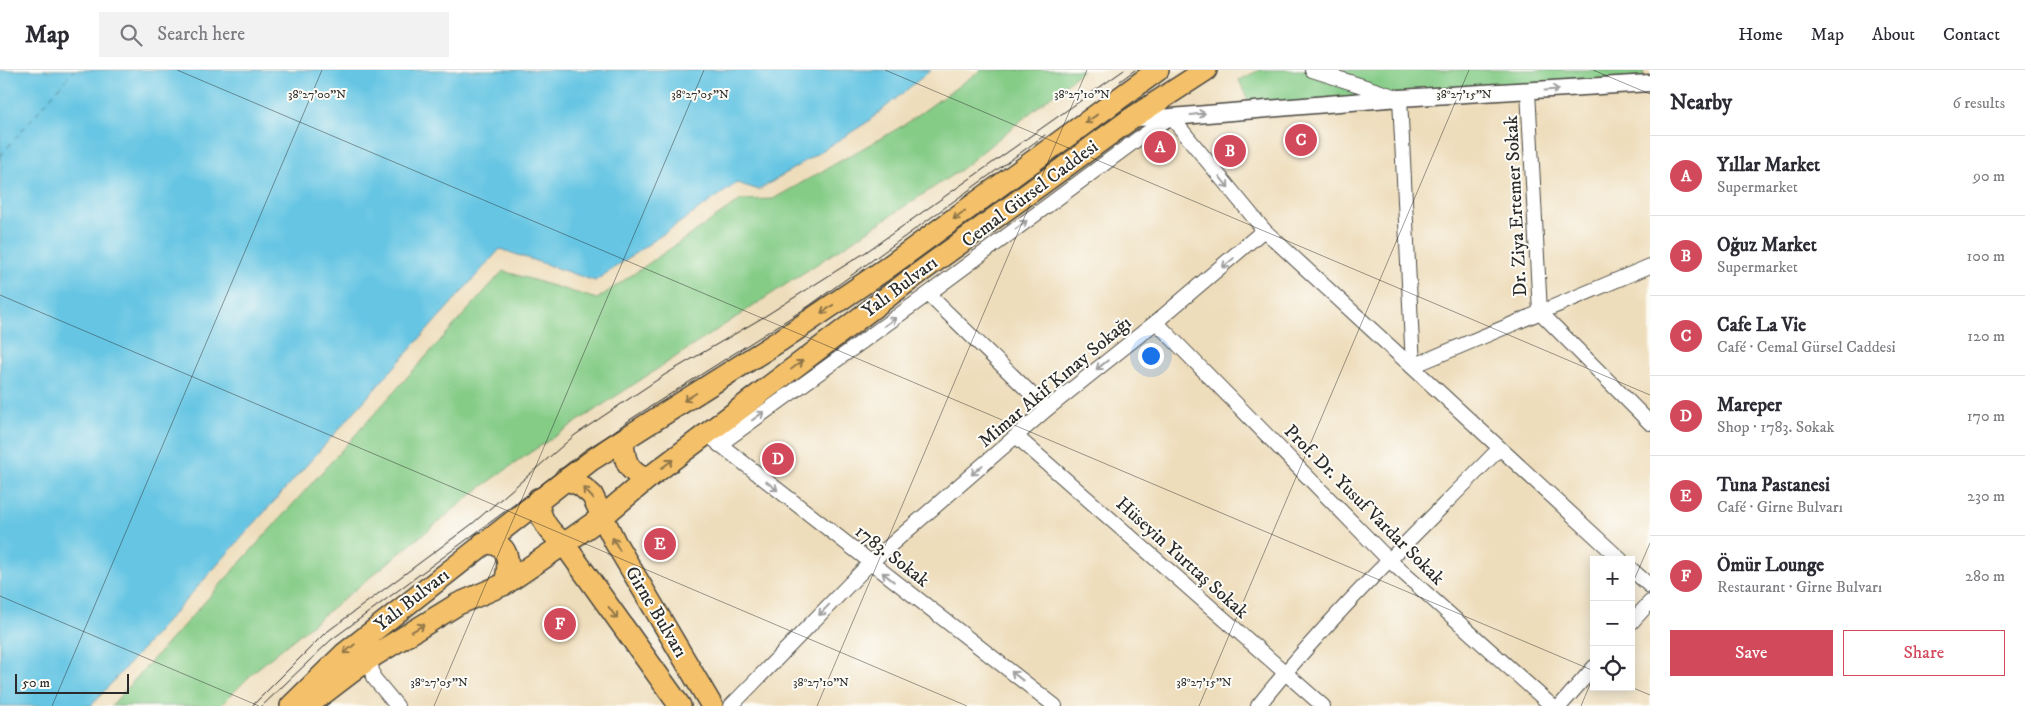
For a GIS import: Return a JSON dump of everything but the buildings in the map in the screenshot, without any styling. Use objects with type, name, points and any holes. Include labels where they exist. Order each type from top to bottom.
[{"type":"main road","name":"Yalı Bulvarı","points":[[565,479],[781,340],[884,270],[1158,70]]},
{"type":"main road","name":"Yalı Bulvarı","points":[[602,517],[647,479],[713,440],[915,276],[1132,118],[1206,70]]},
{"type":"main road","points":[[623,440],[626,463],[631,471],[647,479]]},
{"type":"main road","points":[[565,479],[580,485],[592,495],[602,517],[564,544],[546,526],[539,509],[538,499],[565,479]]},
{"type":"main road","name":"Yalı Bulvarı","points":[[291,706],[344,654],[538,499]]},
{"type":"main road","name":"Girne Bulvarı","points":[[602,517],[712,706]]},
{"type":"main road","points":[[483,543],[491,543],[504,550],[508,558],[509,568],[505,584]]},
{"type":"main road","name":"Yalı Bulvarı","points":[[307,706],[328,698],[370,658],[458,604],[505,584],[564,544]]},
{"type":"main road","name":"Girne Bulvarı","points":[[564,544],[680,706]]},
{"type":"street","points":[[1312,70],[1400,98],[1413,366]]},
{"type":"street","name":"Cemal Gürsel Caddesi","points":[[1132,118],[1171,117],[1400,98],[1650,83]]},
{"type":"street","name":"Dr. Ziya Ertemer Sokak","points":[[1528,91],[1540,312],[1650,423]]},
{"type":"street","name":"Cemal Gürsel Caddesi","points":[[713,440],[928,294],[1138,138],[1171,117]]},
{"type":"street","points":[[1171,117],[1264,230],[1617,556]]},
{"type":"street","name":"Mimar Akif Kınay Sokağı","points":[[731,706],[870,563],[1047,409],[1156,322],[1264,230]]},
{"type":"street","points":[[1413,366],[1650,266]]},
{"type":"street","points":[[928,294],[1047,409]]},
{"type":"street","name":"Prof. Dr. Yusuf Vardar Sokak","points":[[1156,322],[1389,560],[1552,706]]},
{"type":"street","name":"Hüseyin Yurttaş Sokak","points":[[1016,436],[1323,706]]},
{"type":"street","name":"1783. Sokak","points":[[713,440],[1055,706]]},
{"type":"street","points":[[1258,706],[1284,673],[1389,560],[1499,449]]},
{"type":"street","points":[[1635,573],[1650,586]]},
{"type":"street","points":[[1635,619],[1650,602]]},
{"type":"street","points":[[370,658],[373,677],[397,706]]},
{"type":"street","points":[[1560,706],[1590,672]]},
{"type":"green space","points":[[981,70],[1083,70],[960,170],[531,452],[480,488],[257,669],[220,706],[111,706],[503,271],[597,299],[741,200],[773,199],[904,125]]},
{"type":"green space","points":[[1260,70],[1643,70],[1644,78],[1284,107],[1248,100],[1239,80]]},
{"type":"water","points":[[0,70],[931,70],[866,123],[759,190],[737,183],[595,281],[500,249],[91,706],[0,706]]},
{"type":"ferry route","points":[[0,156],[74,70]]},
{"type":"tram line","points":[[252,706],[324,634],[472,524],[575,435],[666,374],[762,318],[866,252],[1124,70]]},
{"type":"tram line","points":[[1120,81],[1135,70]]},
{"type":"tram line","points":[[262,706],[331,640],[588,450],[631,419],[809,306],[1045,135]]},
{"type":"place","name":"Cafe La Vie","points":[[1301,140]]},
{"type":"place","name":"Yıllar Market","points":[[1160,147]]},
{"type":"place","name":"Oğuz Market","points":[[1230,151]]},
{"type":"place","name":"Mareper","points":[[778,459]]},
{"type":"place","name":"Tuna Pastanesi","points":[[660,544]]},
{"type":"place","name":"Ömür Lounge","points":[[560,624]]}]
